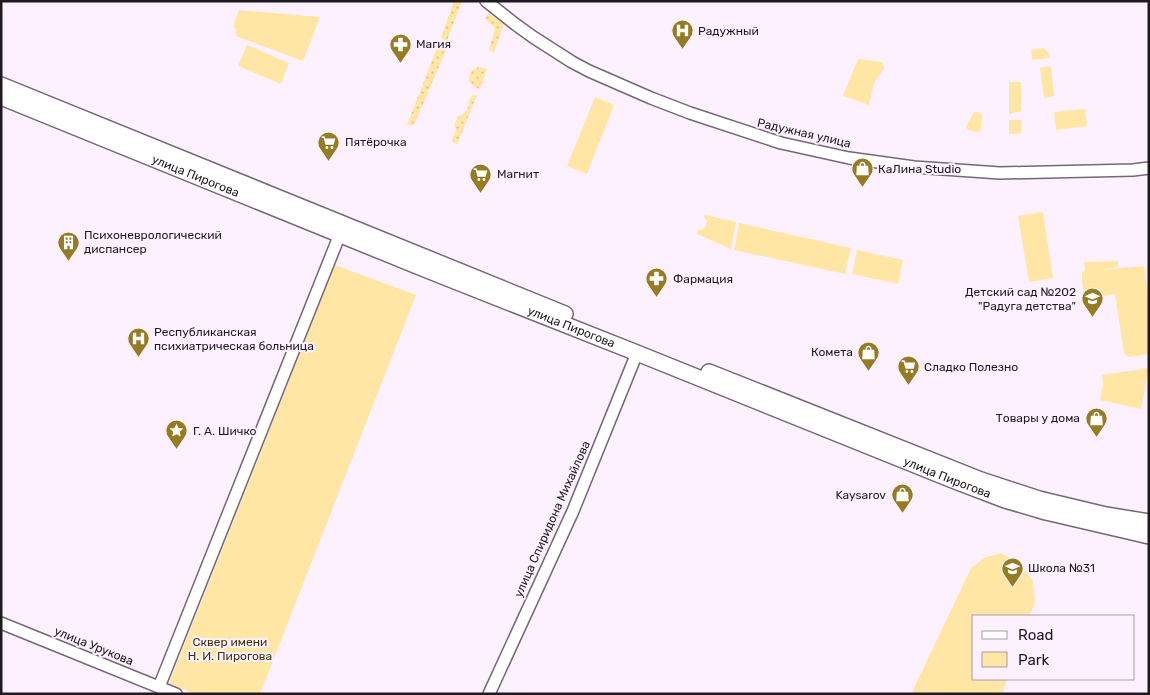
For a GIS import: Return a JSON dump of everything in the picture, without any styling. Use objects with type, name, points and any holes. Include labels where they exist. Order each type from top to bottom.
[{"type":"main road","name":"улица Пирогова","points":[[1,85],[434,267],[979,485],[1005,500],[1149,522]]},
{"type":"main road","name":"улица Пирогова","points":[[1,97],[342,229]]},
{"type":"main road","name":"улица Пирогова","points":[[1038,504],[1149,536]]},
{"type":"street","name":"Радужная улица","points":[[486,1],[533,37],[589,71],[683,111],[781,144],[882,163],[1000,173],[1149,168]]},
{"type":"street","points":[[159,687],[342,229]]},
{"type":"street","name":"улица Спиридона Михайлова","points":[[489,694],[573,512],[639,349]]},
{"type":"street","name":"улица Урукова","points":[[1,623],[176,694]]},
{"type":"green space","points":[[454,1],[462,1],[447,41],[441,38]]},
{"type":"green space","points":[[239,10],[320,17],[303,61],[236,36],[236,30],[233,26]]},
{"type":"green space","points":[[488,13],[504,24],[494,52],[489,50],[495,28],[485,19]]},
{"type":"green space","points":[[247,45],[289,63],[281,84],[238,66]]},
{"type":"green space","points":[[438,45],[447,48],[414,125],[407,125]]},
{"type":"green space","points":[[1043,48],[1049,53],[1050,58],[1032,60],[1031,50]]},
{"type":"green space","points":[[858,59],[882,62],[884,68],[874,83],[869,105],[843,96]]},
{"type":"green space","points":[[1051,66],[1054,96],[1044,98],[1040,68]]},
{"type":"green space","points":[[480,67],[487,69],[480,89],[474,87],[469,81],[469,75],[471,71]]},
{"type":"green space","points":[[1009,82],[1021,82],[1021,111],[1009,114]]},
{"type":"green space","points":[[473,95],[477,95],[457,145],[452,141],[456,129],[454,124],[459,116],[467,110],[469,100]]},
{"type":"green space","points":[[595,97],[614,105],[587,174],[567,166]]},
{"type":"green space","points":[[1085,109],[1087,126],[1056,130],[1054,112]]},
{"type":"green space","points":[[974,112],[982,115],[981,130],[978,132],[968,130],[966,127]]},
{"type":"green space","points":[[1009,120],[1022,120],[1021,134],[1009,134]]},
{"type":"green space","points":[[1043,212],[1053,278],[1029,282],[1018,216]]},
{"type":"green space","points":[[705,215],[736,222],[731,249],[697,234],[698,230],[702,230],[706,226]]},
{"type":"green space","points":[[739,223],[851,248],[845,274],[734,250]]},
{"type":"green space","points":[[857,250],[903,260],[898,284],[852,274]]},
{"type":"green space","points":[[1118,261],[1118,267],[1100,270],[1144,266],[1149,301],[1149,354],[1128,357],[1124,353],[1115,294],[1090,297],[1084,292],[1082,272],[1085,271],[1084,262]]},
{"type":"green space","name":"Сквер имени Н. И. Пирогова","points":[[335,265],[416,295],[260,694],[194,694],[169,683]]},
{"type":"green space","points":[[1149,368],[1141,409],[1100,400],[1103,384],[1102,375]]},
{"type":"green space","points":[[1001,553],[1019,563],[1033,581],[1035,601],[1030,615],[972,615],[972,680],[1007,680],[1002,694],[914,694],[913,690],[971,568],[984,558]]},
{"type":"place","name":"Радужный","points":[[682,50]]},
{"type":"place","name":"Магия","points":[[400,63]]},
{"type":"place","name":"Пятёрочка","points":[[329,161]]},
{"type":"place","name":"КаЛина Studio","points":[[862,188]]},
{"type":"place","name":"Магнит","points":[[481,193]]},
{"type":"place","name":"Психоневрологический диспансер","points":[[68,261]]},
{"type":"place","name":"Фармация","points":[[657,298]]},
{"type":"place","name":"Детский сад №202 \"Радуга детства\"","points":[[1092,318]]},
{"type":"place","name":"Республиканская психиатрическая больница","points":[[138,358]]},
{"type":"place","name":"Комета","points":[[869,371]]},
{"type":"place","name":"Сладко Полезно","points":[[908,386]]},
{"type":"place","name":"Товары у дома","points":[[1096,437]]},
{"type":"place","name":"Г. А. Шичко","points":[[177,450]]},
{"type":"place","name":"Kaysarov","points":[[902,514]]},
{"type":"place","name":"Школа №31","points":[[1012,587]]}]
